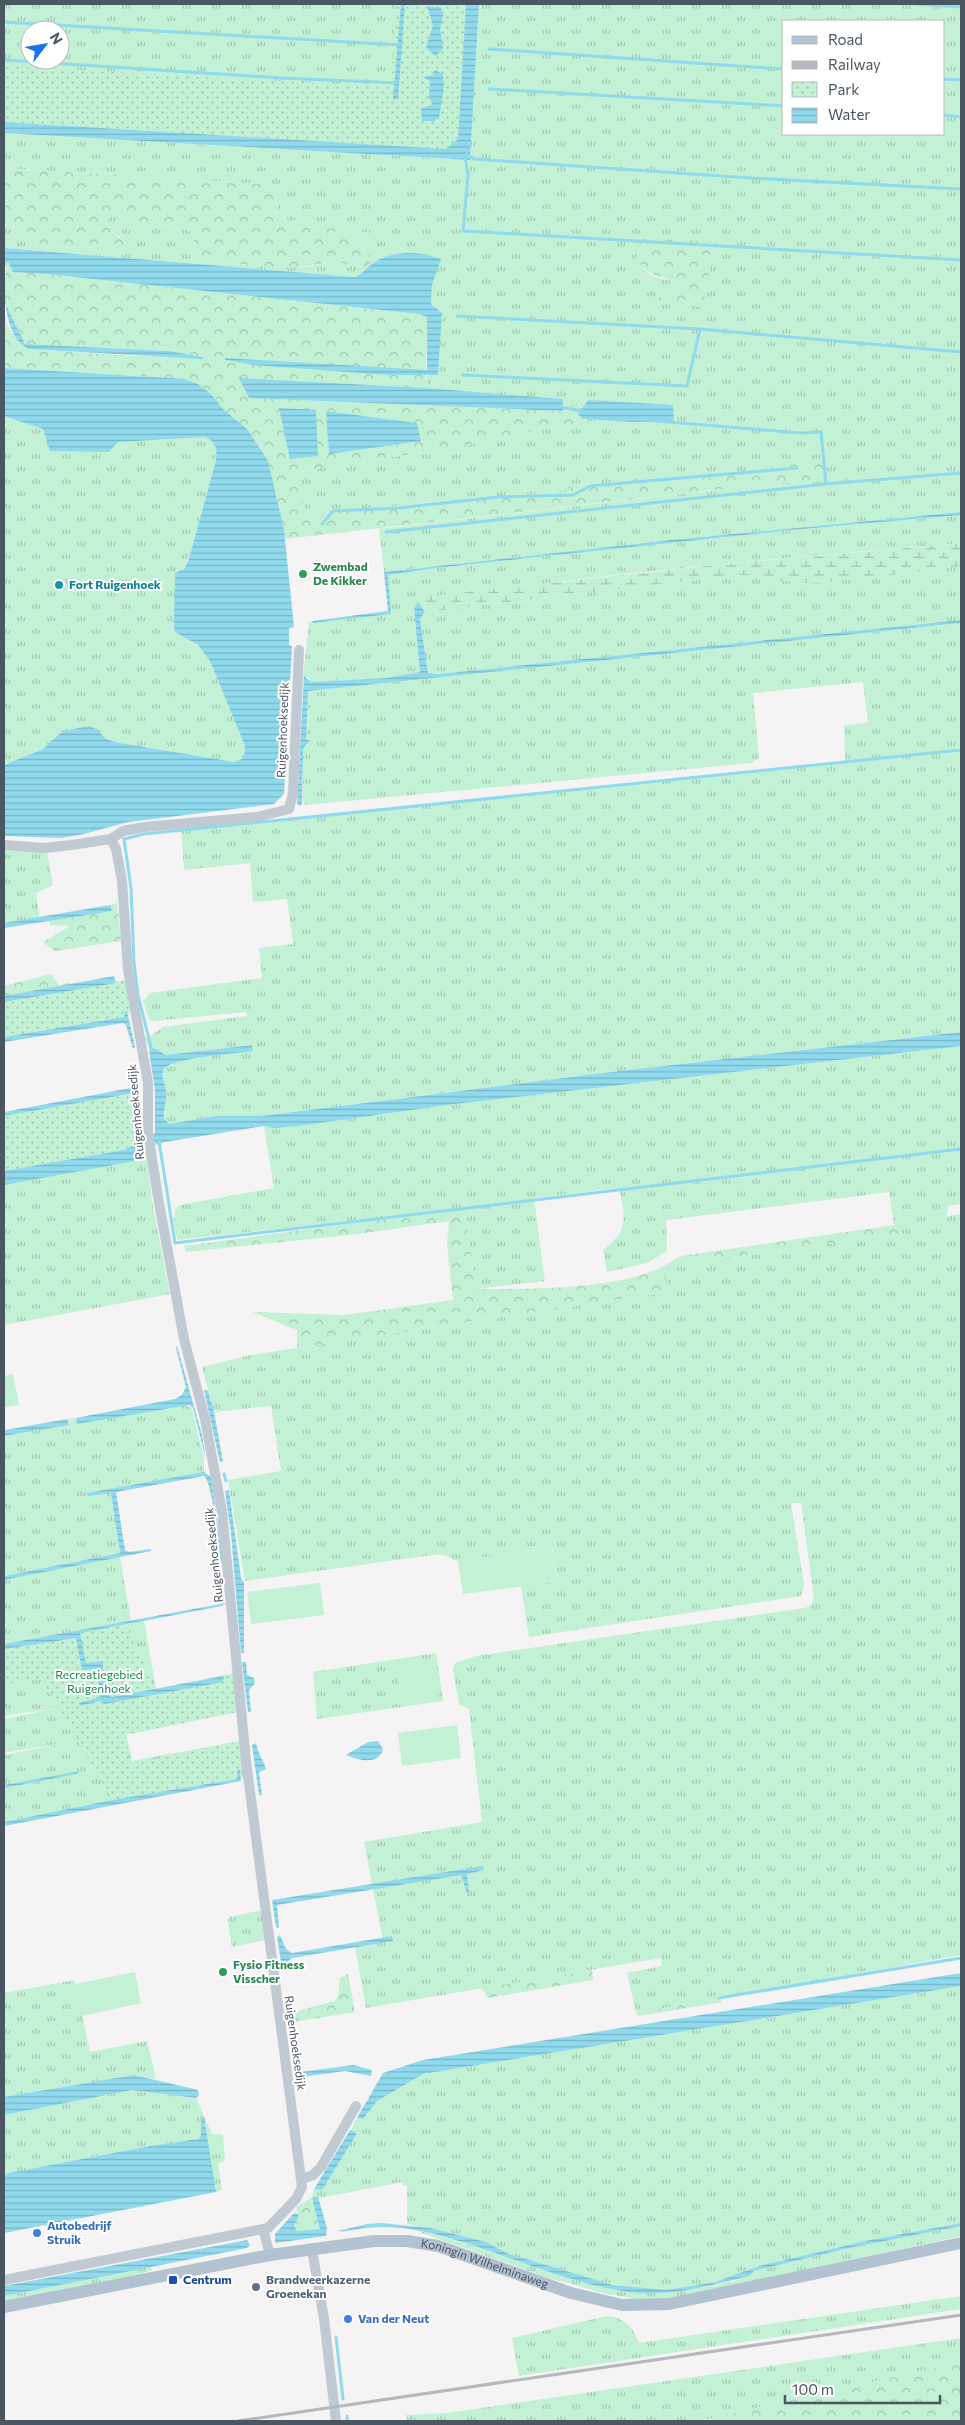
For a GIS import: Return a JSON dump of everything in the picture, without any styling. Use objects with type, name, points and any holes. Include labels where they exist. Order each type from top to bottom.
[{"type":"main road","name":"Koningin Wilhelminaweg","points":[[4,2307],[270,2255],[374,2241],[407,2241],[438,2246],[571,2293],[622,2305],[660,2305],[961,2243]]},
{"type":"street","name":"Ruigenhoeksedijk","points":[[4,845],[45,848],[112,839],[123,831],[146,827],[257,817],[289,809],[293,793],[299,650]]},
{"type":"street","name":"Ruigenhoeksedijk","points":[[112,839],[116,849],[122,880],[132,1002],[148,1083],[149,1138],[182,1331],[205,1419],[222,1512],[231,1582],[235,1659],[246,1761],[276,2004],[302,2179],[301,2191],[296,2200],[268,2228],[263,2229]]},
{"type":"street","points":[[302,2179],[314,2175],[321,2167],[356,2106]]},
{"type":"street","points":[[4,2280],[263,2229],[270,2255]]},
{"type":"street","points":[[312,2250],[324,2319],[336,2421]]},
{"type":"green space","points":[[4,4],[466,4],[458,139],[446,149],[4,122]]},
{"type":"green space","points":[[396,4],[466,4],[458,139],[446,149],[4,122],[4,66],[20,67],[20,70],[70,70],[391,87]]},
{"type":"green space","points":[[479,4],[961,4],[961,512],[670,540],[384,572],[379,529],[774,483],[827,481],[827,460],[691,480],[574,484],[560,493],[464,499],[306,515],[295,472],[469,445],[552,427],[578,424],[586,419],[633,422],[588,400],[563,411],[563,399],[426,388],[427,375],[438,374],[442,313],[431,304],[432,285],[440,259],[414,253],[387,257],[371,264],[369,256],[358,246],[369,232],[349,233],[347,224],[276,219],[277,185],[4,168],[4,133],[470,160]],"holes":[[[640,238],[679,241],[703,307],[662,294],[678,293],[681,288],[674,282],[649,274],[642,265],[640,259]]]},
{"type":"green space","points":[[4,168],[277,185],[276,219],[347,224],[349,233],[370,232],[358,246],[368,254],[371,264],[368,267],[333,262],[290,268],[223,263],[208,259],[198,252],[194,244],[193,234],[183,228],[153,226],[141,229],[128,219],[115,215],[108,218],[108,223],[111,230],[126,246],[122,251],[103,248],[32,247],[26,244],[13,225],[4,224]]},
{"type":"green space","points":[[115,215],[128,219],[141,229],[153,226],[183,228],[193,234],[194,244],[198,252],[223,263],[303,267],[333,262],[368,267],[363,274],[355,277],[4,248],[4,224],[12,225],[32,247],[103,248],[122,251],[121,238],[111,230],[107,222],[108,218]]},
{"type":"green space","points":[[640,238],[715,242],[703,307],[653,303],[662,294],[678,293],[680,288],[671,280],[654,275],[642,266],[636,258]]},
{"type":"green space","points":[[6,261],[8,261],[14,272],[419,314],[427,317],[426,388],[240,378],[249,398],[563,411],[588,400],[578,414],[586,419],[578,424],[552,427],[469,445],[296,472],[306,515],[464,499],[560,493],[574,484],[691,480],[827,459],[827,481],[774,483],[284,539],[276,494],[247,429],[224,410],[211,394],[198,384],[185,379],[4,368],[4,315],[10,331],[29,349],[133,356],[204,357],[169,351],[25,344],[6,305]],"holes":[[[326,411],[417,423],[419,431],[329,454]]]},
{"type":"green space","points":[[4,416],[43,429],[118,442],[205,437],[212,441],[216,450],[216,461],[196,538],[191,553],[180,572],[188,639],[203,650],[210,661],[245,746],[244,758],[234,762],[120,743],[106,739],[98,730],[4,765]]},
{"type":"green space","points":[[961,515],[961,543],[621,574],[418,602],[414,608],[420,672],[386,678],[311,682],[308,677],[303,678],[309,621],[312,623],[390,614],[387,575],[436,568],[792,530]]},
{"type":"green space","points":[[961,543],[961,566],[866,578],[808,583],[740,575],[425,612],[418,602],[423,597],[714,565]]},
{"type":"green space","points":[[961,566],[961,620],[440,674],[428,673],[420,619],[425,612],[740,575],[759,575],[806,583]]},
{"type":"green space","points":[[961,623],[961,1032],[603,1073],[262,1116],[215,1116],[169,1124],[165,1120],[166,1098],[163,1071],[168,1066],[204,1056],[253,1051],[252,1045],[166,1055],[154,1048],[149,1049],[144,1037],[150,1036],[163,1027],[247,1016],[246,1012],[153,1021],[149,1019],[143,1001],[150,993],[262,978],[259,948],[293,944],[287,899],[253,902],[250,863],[184,870],[181,829],[845,761],[844,725],[868,723],[863,682],[753,693],[759,758],[751,763],[305,805],[303,801],[303,749],[308,745],[309,740],[306,739],[307,691]]},
{"type":"green space","points":[[4,849],[47,851],[53,885],[36,893],[40,919],[4,926]]},
{"type":"green space","points":[[117,903],[121,941],[55,951],[43,942],[70,926],[50,925],[49,921]]},
{"type":"green space","points":[[51,974],[59,985],[69,983],[72,988],[4,997],[4,986]]},
{"type":"green space","points":[[126,980],[130,1016],[127,1011],[124,1017],[4,1037],[4,997]]},
{"type":"green space","points":[[961,1046],[961,1204],[948,1206],[947,1216],[961,1214],[961,1955],[636,2013],[627,1973],[662,1966],[661,1958],[366,2008],[355,1947],[383,1941],[364,1842],[482,1822],[469,1709],[459,1704],[453,1670],[455,1663],[476,1656],[805,1608],[811,1605],[814,1599],[801,1503],[791,1503],[804,1585],[801,1596],[529,1637],[521,1586],[556,1581],[552,1548],[458,1561],[440,1554],[245,1581],[228,1480],[281,1471],[271,1406],[214,1412],[202,1367],[251,1355],[667,1292],[664,1266],[681,1256],[682,1264],[899,1234],[894,1225],[889,1192],[666,1220],[667,1251],[647,1263],[607,1272],[603,1250],[618,1236],[622,1229],[624,1215],[619,1188],[534,1198],[545,1281],[476,1289],[464,1208],[177,1240],[174,1225],[175,1209],[180,1205],[274,1188],[264,1126],[299,1126],[447,1105]]},
{"type":"green space","points":[[129,1094],[137,1099],[145,1141],[141,1143],[141,1153],[135,1161],[4,1185],[4,1116]]},
{"type":"green space","points":[[145,1141],[152,1201],[170,1294],[4,1325],[4,1185],[135,1161],[141,1153],[141,1143]]},
{"type":"green space","points":[[464,1208],[477,1289],[547,1288],[598,1284],[645,1274],[664,1266],[668,1292],[297,1348],[297,1330],[253,1312],[344,1315],[453,1300],[447,1244],[449,1221],[358,1234],[186,1252],[184,1246]]},
{"type":"green space","points":[[894,1225],[900,1234],[682,1264],[681,1256]]},
{"type":"green space","points":[[13,1374],[19,1405],[4,1407],[4,1376]]},
{"type":"green space","points":[[186,1405],[192,1409],[204,1459],[204,1471],[207,1472],[87,1493],[111,1493],[120,1553],[4,1576],[4,1436],[68,1425],[67,1419],[76,1418],[77,1423]]},
{"type":"green space","points":[[552,1548],[556,1582],[463,1594],[458,1561]]},
{"type":"green space","points":[[120,1557],[131,1621],[4,1644],[4,1580]]},
{"type":"green space","points":[[320,1583],[324,1615],[251,1624],[247,1592]]},
{"type":"green space","points":[[144,1621],[156,1689],[80,1633]]},
{"type":"green space","name":"Recreatiegebied Ruigenhoek","points":[[125,1624],[156,1689],[234,1673],[238,1712],[126,1735],[130,1765],[240,1741],[244,1777],[241,1778],[240,1770],[238,1779],[112,1800],[42,1679],[4,1684],[4,1647]]},
{"type":"green space","points":[[4,1649],[125,1728],[132,1761],[240,1741],[241,1778],[240,1770],[238,1779],[112,1800],[4,1822],[4,1788],[78,1774],[79,1771],[4,1785],[4,1755],[70,1742],[4,1753],[4,1719],[57,1708],[4,1716]]},
{"type":"green space","points":[[436,1653],[443,1701],[317,1719],[313,1672]]},
{"type":"green space","points":[[433,1658],[439,1695],[402,1701],[396,1664]]},
{"type":"green space","points":[[457,1725],[461,1758],[402,1766],[398,1733]]},
{"type":"green space","points":[[262,1910],[266,1940],[232,1947],[229,1917]]},
{"type":"green space","points":[[592,1970],[593,1980],[488,1998],[482,1988]]},
{"type":"green space","points":[[135,1972],[141,2003],[82,2016],[75,1984]]},
{"type":"green space","points":[[348,1974],[355,2012],[293,2022],[296,2013],[301,2010],[335,2001],[338,1996],[340,1978]]},
{"type":"green space","points":[[75,1980],[90,2052],[147,2041],[156,2079],[134,2075],[4,2097],[4,1993]]},
{"type":"green space","points":[[961,1986],[961,2223],[870,2240],[759,2266],[715,2282],[666,2290],[635,2289],[586,2278],[509,2254],[486,2242],[407,2224],[407,2186],[403,2185],[402,2182],[320,2198],[312,2197],[314,2189],[322,2190],[357,2118],[363,2119],[377,2101],[423,2074]]},
{"type":"green space","points":[[719,1998],[722,2002],[639,2016],[636,2013]]},
{"type":"green space","points":[[132,2090],[196,2098],[212,2134],[223,2134],[225,2161],[218,2163],[222,2190],[216,2192],[214,2186],[203,2117],[201,2119],[201,2136],[198,2139],[150,2146],[4,2174],[4,2115]]},
{"type":"green space","points":[[312,2197],[321,2228],[299,2232],[294,2228],[298,2218],[296,2207]]},
{"type":"green space","points":[[961,2226],[961,2236],[676,2298],[648,2301],[607,2294],[545,2277],[408,2228],[612,2289],[630,2292],[662,2293],[726,2283],[741,2279],[754,2271],[849,2248]]},
{"type":"green space","points":[[150,2266],[152,2270],[141,2274],[4,2302],[4,2296]]},
{"type":"green space","points":[[961,2296],[961,2309],[519,2376],[512,2338],[607,2316],[619,2319],[627,2324],[634,2332],[639,2343]]},
{"type":"green space","points":[[961,2338],[961,2362],[699,2421],[407,2421],[406,2415],[447,2413]]},
{"type":"green space","points":[[961,2362],[961,2421],[699,2421]]},
{"type":"water","points":[[401,4],[405,4],[398,99],[393,100]]},
{"type":"water","points":[[466,4],[479,4],[470,160],[4,133],[4,122],[446,149],[458,139]]},
{"type":"water","points":[[427,6],[441,8],[443,15],[440,30],[443,48],[436,56],[426,48],[433,25]]},
{"type":"water","points":[[435,70],[443,74],[444,87],[439,118],[434,121],[422,121],[421,109],[433,104],[429,98],[430,81],[423,77],[433,75]]},
{"type":"water","points":[[4,248],[355,277],[373,263],[389,256],[406,253],[424,254],[441,259],[432,285],[431,304],[442,313],[438,375],[388,375],[253,365],[224,358],[427,370],[427,317],[419,314],[13,272],[8,261],[5,266],[6,305]]},
{"type":"water","points":[[6,305],[25,344],[169,351],[204,357],[202,359],[29,349],[20,342],[13,332],[8,319]]},
{"type":"water","points":[[4,368],[185,379],[198,384],[211,394],[224,410],[247,429],[268,461],[284,530],[294,627],[289,628],[289,645],[292,646],[284,794],[274,804],[128,822],[61,838],[4,836],[4,765],[43,749],[63,731],[89,726],[98,730],[106,739],[120,743],[234,762],[244,758],[245,746],[210,661],[198,645],[175,632],[174,627],[175,573],[184,569],[189,559],[216,461],[214,444],[205,437],[118,442],[109,452],[50,451],[43,429],[4,416]]},
{"type":"water","points":[[239,378],[426,388],[563,399],[563,411],[249,398]]},
{"type":"water","points":[[588,400],[673,405],[674,421],[633,422],[583,419],[578,414]]},
{"type":"water","points":[[279,408],[316,410],[318,456],[290,459]]},
{"type":"water","points":[[326,411],[417,423],[421,441],[329,454]]},
{"type":"water","points":[[961,512],[961,515],[792,530],[436,568],[388,575],[391,614],[313,623],[312,621],[388,611],[384,572],[670,540]]},
{"type":"water","points":[[418,602],[425,612],[420,619],[428,673],[439,674],[961,620],[961,623],[308,691],[306,739],[310,741],[303,749],[302,804],[300,806],[297,804],[304,676],[311,682],[386,678],[420,672],[414,608]]},
{"type":"water","points":[[110,905],[112,911],[4,928],[4,923]]},
{"type":"water","points":[[114,976],[116,983],[4,1002],[4,996]]},
{"type":"water","points":[[127,1011],[135,1047],[133,1049],[126,1025],[123,1023],[4,1042],[4,1037],[124,1017]]},
{"type":"water","points":[[961,1032],[961,1046],[447,1105],[299,1126],[274,1128],[264,1126],[156,1145],[154,1141],[141,1143],[141,1153],[135,1161],[4,1185],[4,1171],[124,1150],[143,1138],[153,1135],[155,1133],[155,1090],[149,1050],[154,1048],[166,1055],[252,1045],[253,1051],[189,1059],[167,1066],[163,1071],[166,1094],[164,1118],[169,1124],[215,1116],[262,1116],[603,1073]]},
{"type":"water","points":[[136,1087],[137,1099],[129,1094],[4,1116],[4,1112]]},
{"type":"water","points":[[177,1346],[202,1435],[206,1460],[193,1408],[189,1405],[77,1424],[76,1418],[175,1399],[182,1395],[186,1387]]},
{"type":"water","points":[[204,1390],[208,1391],[214,1412],[223,1462],[220,1462]]},
{"type":"water","points":[[67,1419],[69,1425],[4,1436],[5,1430]]},
{"type":"water","points":[[204,1472],[211,1477],[223,1563],[221,1563],[210,1491],[204,1476],[116,1492],[125,1550],[129,1552],[151,1549],[151,1551],[4,1580],[4,1576],[120,1553],[111,1493],[88,1496],[87,1493]]},
{"type":"water","points":[[229,1490],[241,1578],[244,1582],[244,1653],[241,1653],[231,1533],[225,1491]]},
{"type":"water","points":[[226,1603],[222,1606],[80,1633],[86,1663],[102,1661],[108,1695],[112,1697],[224,1676],[223,1682],[105,1704],[100,1701],[80,1706],[79,1703],[100,1697],[97,1669],[82,1670],[76,1638],[4,1649],[4,1644]]},
{"type":"water","points":[[242,1662],[246,1662],[247,1675],[254,1678],[255,1683],[249,1690],[251,1712],[248,1712]]},
{"type":"water","points":[[378,1741],[383,1749],[381,1754],[373,1760],[356,1759],[346,1755],[368,1742]]},
{"type":"water","points":[[256,1743],[266,1769],[259,1772],[262,1795],[259,1795],[252,1745]]},
{"type":"water","points":[[240,1769],[241,1781],[4,1826],[4,1822],[112,1800],[237,1779],[237,1771]]},
{"type":"water","points":[[79,1771],[78,1774],[4,1788],[4,1785]]},
{"type":"water","points":[[483,1866],[484,1870],[467,1874],[469,1892],[467,1893],[461,1875],[277,1905],[279,1928],[276,1927],[272,1900]]},
{"type":"water","points":[[280,1935],[286,1949],[292,1953],[392,1936],[393,1941],[292,1958],[288,1961],[287,1967],[282,1968],[277,1937]]},
{"type":"water","points":[[961,1973],[961,1986],[423,2074],[377,2101],[363,2119],[357,2118],[383,2073],[423,2060]]},
{"type":"water","points":[[353,2065],[372,2070],[371,2076],[345,2071],[294,2078],[293,2073]]},
{"type":"water","points":[[134,2075],[198,2090],[199,2095],[196,2098],[132,2090],[4,2115],[4,2097]]},
{"type":"water","points":[[201,2117],[204,2117],[216,2192],[4,2233],[4,2174],[150,2146],[198,2139],[201,2136]]},
{"type":"water","points":[[350,2130],[356,2132],[356,2135],[322,2190],[314,2189]]},
{"type":"water","points":[[318,2197],[327,2228],[326,2236],[275,2243],[275,2234],[296,2213],[299,2216],[294,2226],[297,2231],[320,2229],[312,2198]]},
{"type":"water","points":[[382,2223],[430,2228],[486,2242],[509,2254],[613,2285],[666,2290],[715,2282],[759,2266],[870,2240],[961,2223],[961,2226],[849,2248],[754,2271],[749,2276],[705,2287],[675,2292],[644,2293],[629,2292],[576,2280],[473,2245],[421,2231],[386,2227],[338,2231],[367,2224]]},
{"type":"water","points":[[247,2240],[250,2245],[247,2248],[4,2296],[4,2286]]},
{"type":"waterway","points":[[914,4],[961,7]]},
{"type":"waterway","points":[[4,22],[400,45]]},
{"type":"waterway","points":[[489,49],[782,69]]},
{"type":"waterway","points":[[4,60],[281,78],[397,83]]},
{"type":"waterway","points":[[945,79],[961,80]]},
{"type":"waterway","points":[[489,89],[782,106]]},
{"type":"waterway","points":[[945,115],[961,117]]},
{"type":"waterway","points":[[467,154],[474,159],[750,178],[961,189]]},
{"type":"waterway","points":[[465,157],[468,175],[463,231],[961,260]]},
{"type":"waterway","points":[[457,316],[700,329],[961,352]]},
{"type":"waterway","points":[[462,375],[687,386],[700,329]]},
{"type":"waterway","points":[[560,407],[583,411]]},
{"type":"waterway","points":[[656,421],[800,433],[821,432],[826,484]]},
{"type":"waterway","points":[[322,524],[333,511],[398,508],[498,497],[573,495],[590,486],[797,468]]},
{"type":"waterway","points":[[386,532],[826,484],[961,473]]},
{"type":"waterway","points":[[152,1051],[138,995],[134,963],[131,888],[124,839],[144,834],[961,750]]},
{"type":"waterway","points":[[159,1141],[175,1243],[961,1149]]},
{"type":"waterway","points":[[224,1474],[226,1481]]},
{"type":"waterway","points":[[719,1998],[961,1958]]},
{"type":"waterway","points":[[336,2337],[343,2399]]},
{"type":"waterway","points":[[347,2416],[347,2421]]},
{"type":"railway","points":[[238,2421],[961,2315]]},
{"type":"place","name":"Zwembad De Kikker","points":[[303,574]]},
{"type":"place","name":"Fort Ruigenhoek","points":[[59,585]]},
{"type":"place","name":"Fysio Fitness Visscher","points":[[223,1972]]},
{"type":"place","name":"Autobedrijf Struik","points":[[37,2233]]},
{"type":"place","name":"Centrum","points":[[173,2280]]},
{"type":"place","name":"Brandweerkazerne Groenekan","points":[[256,2287]]},
{"type":"place","name":"Van der Neut","points":[[348,2319]]}]
